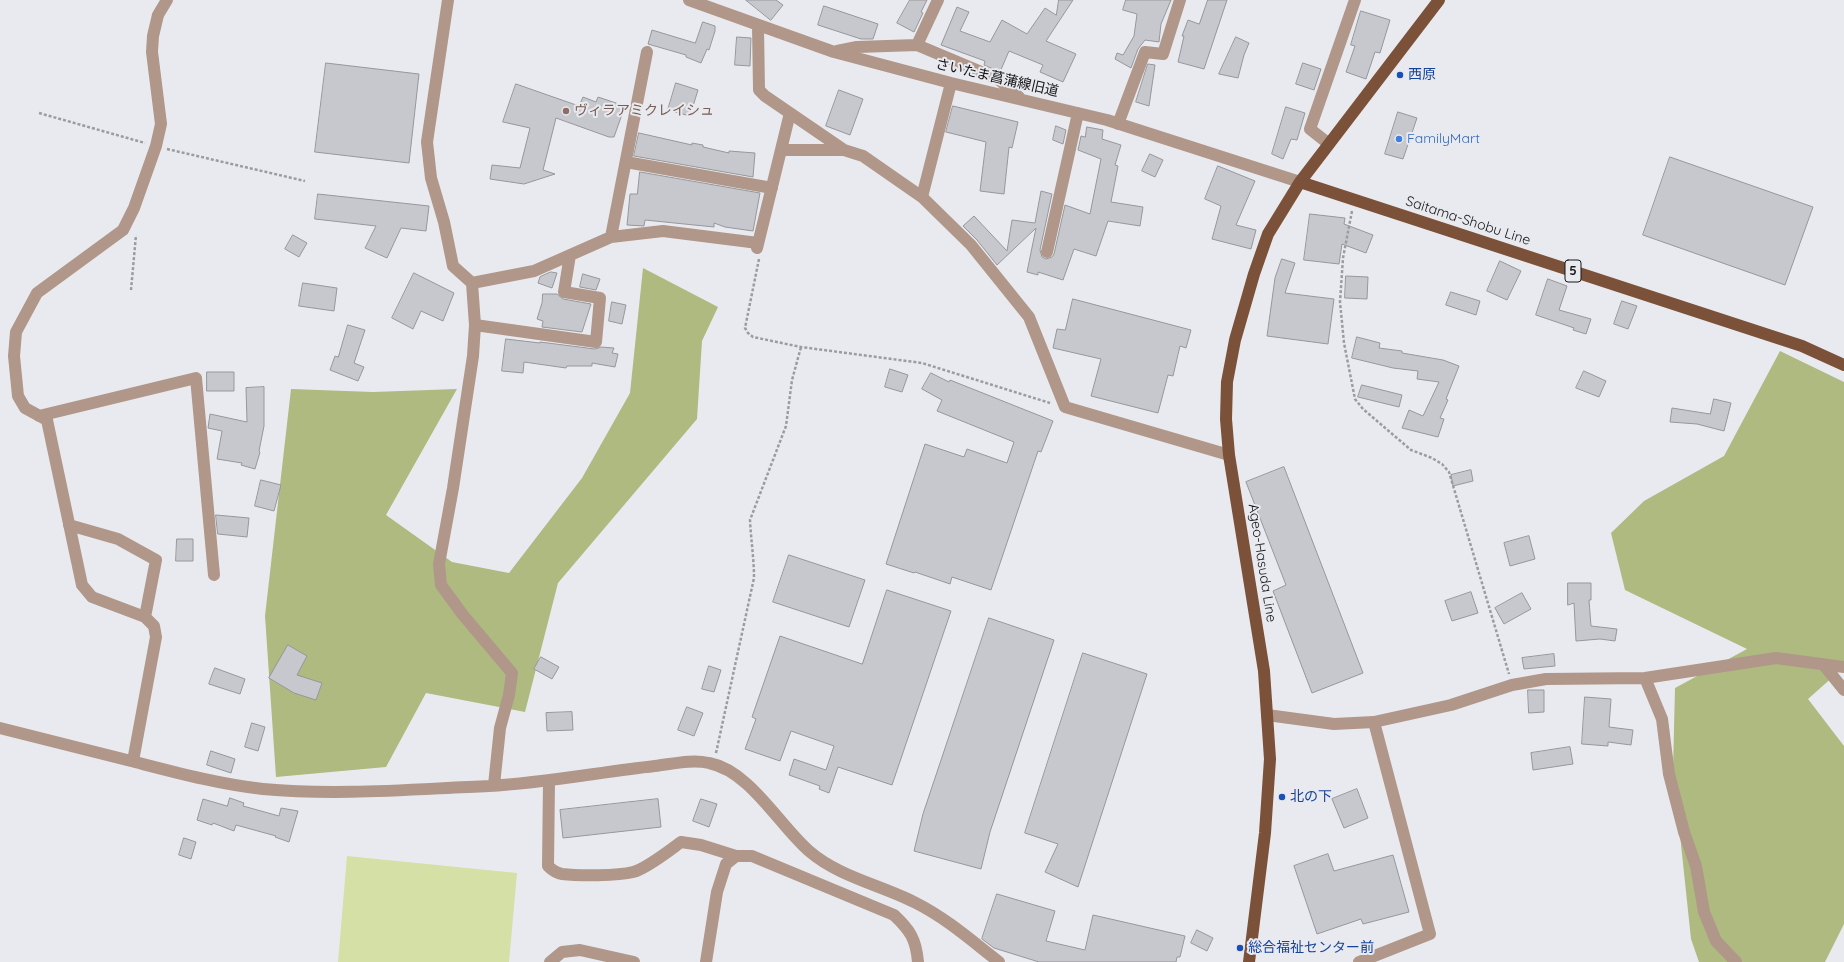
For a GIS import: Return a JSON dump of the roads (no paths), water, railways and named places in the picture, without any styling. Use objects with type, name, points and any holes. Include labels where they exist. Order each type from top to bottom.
[{"type":"main road","points":[[1300,182],[1439,0]]},
{"type":"main road","name":"Saitama-Shobu Line","points":[[1300,182],[1354,201],[1802,346],[1844,365]]},
{"type":"main road","name":"Ageo-Hasuda Line","points":[[1249,962],[1268,797],[1270,759],[1264,671],[1229,456],[1226,419],[1227,382],[1245,303],[1268,234],[1300,182]]},
{"type":"street","points":[[133,761],[156,637],[154,626],[145,617],[92,597],[82,585],[47,420],[25,408],[18,396],[14,356],[16,332],[37,293],[122,230],[134,208],[156,146],[161,124],[152,52],[153,36],[158,15],[166,0]]},
{"type":"street","points":[[448,0],[427,142],[432,178],[444,222],[453,266],[472,283],[475,325],[473,356],[453,488],[439,564],[441,585],[463,615],[512,673],[510,695],[500,728],[494,785]]},
{"type":"street","name":"さいたま菖蒲線旧道","points":[[689,0],[834,52],[951,83],[1020,98],[1118,124],[1300,182]]},
{"type":"street","points":[[917,45],[938,0]]},
{"type":"street","points":[[1118,124],[1145,52],[1163,54],[1180,0]]},
{"type":"street","points":[[1329,144],[1310,130],[1355,0]]},
{"type":"street","points":[[758,26],[759,90],[765,96],[844,150],[863,156],[922,197],[971,246],[1029,317],[1065,407],[1229,456]]},
{"type":"street","points":[[834,52],[857,47],[917,45],[998,79],[1020,98]]},
{"type":"street","points":[[611,237],[647,52]]},
{"type":"street","points":[[922,197],[951,83]]},
{"type":"street","points":[[472,283],[534,270],[611,237],[664,231],[758,245],[790,113]]},
{"type":"street","points":[[1047,252],[1078,113]]},
{"type":"street","points":[[781,150],[844,150]]},
{"type":"street","points":[[626,162],[772,188]]},
{"type":"street","points":[[475,325],[596,342],[600,298],[564,292],[570,255]]},
{"type":"street","points":[[39,416],[196,378],[214,575]]},
{"type":"street","points":[[69,525],[118,539],[156,560],[145,617]]},
{"type":"street","points":[[1267,715],[1334,724],[1374,722],[1451,705],[1512,685],[1546,679],[1645,678],[1776,658],[1844,667]]},
{"type":"street","points":[[1823,664],[1844,690]]},
{"type":"street","points":[[1645,678],[1662,719],[1669,774],[1684,832],[1696,866],[1704,912],[1716,941],[1736,962]]},
{"type":"street","points":[[1359,962],[1430,934],[1374,722]]},
{"type":"street","points":[[0,728],[193,777],[260,789],[305,792],[494,785],[549,781],[631,768],[695,762],[714,764],[722,767],[748,786],[809,851],[838,870],[916,903],[944,919],[999,962]]},
{"type":"street","points":[[549,781],[548,866],[554,871],[561,874],[634,872],[663,855],[681,842],[701,845],[736,856],[752,856],[894,915],[907,928],[915,941],[918,962]]},
{"type":"street","points":[[706,962],[717,892],[726,864],[736,856]]},
{"type":"street","points":[[550,962],[562,952],[580,950],[634,962]]},
{"type":"place","name":"西原","points":[[1400,75]]},
{"type":"place","name":"ヴィラアミクレイシュ","points":[[566,111]]},
{"type":"place","name":"FamilyMart","points":[[1399,139]]},
{"type":"place","name":"北の下","points":[[1282,797]]},
{"type":"place","name":"総合福祉センター前","points":[[1240,948]]}]
